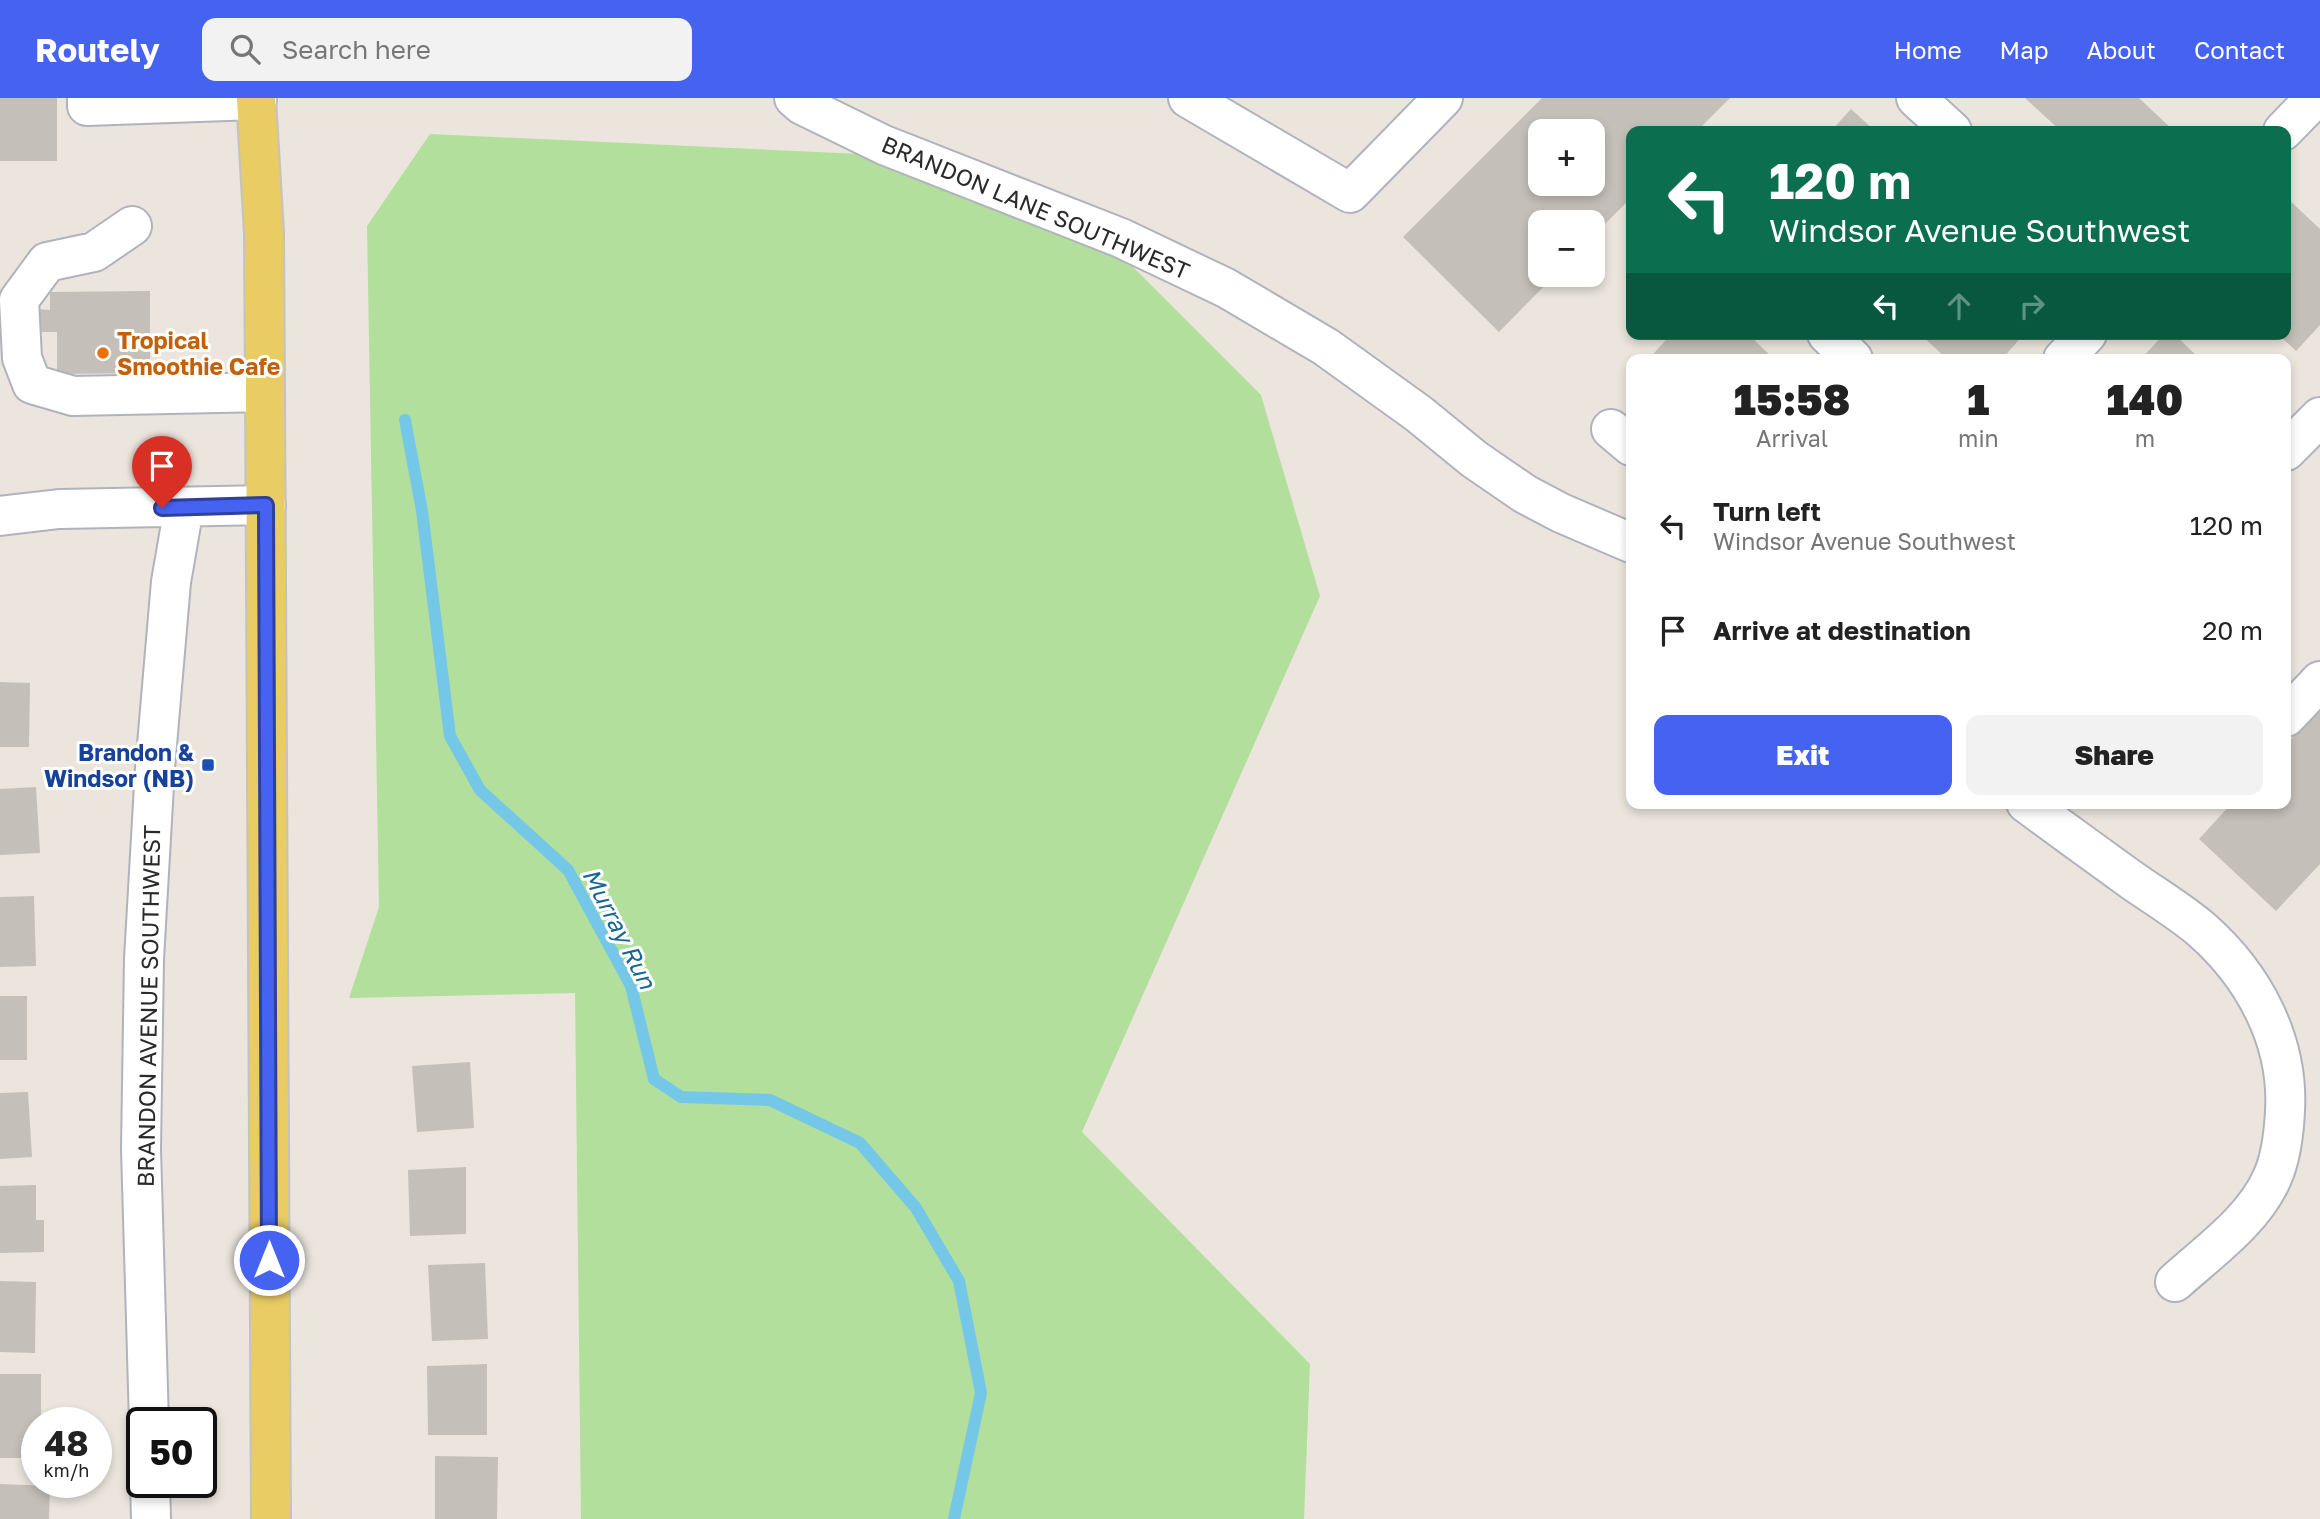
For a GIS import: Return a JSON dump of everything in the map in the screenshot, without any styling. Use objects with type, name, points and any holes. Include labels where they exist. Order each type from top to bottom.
[{"type":"main road","points":[[257,99],[264,233],[271,1519]]},
{"type":"street","points":[[87,98],[87,106],[257,99]]},
{"type":"street","name":"BRANDON LANE SOUTHWEST","points":[[794,98],[802,105],[884,145],[1121,238],[1226,288],[1326,347],[1419,414],[1474,459],[1525,494],[1561,513],[1626,540]]},
{"type":"street","points":[[1188,98],[1350,193],[1443,98]]},
{"type":"street","points":[[1916,98],[1947,126]]},
{"type":"street","points":[[2288,126],[2315,98]]},
{"type":"street","points":[[132,226],[94,252],[47,262],[19,300],[22,358],[32,384],[73,396],[265,392]]},
{"type":"street","points":[[1833,340],[1848,354]]},
{"type":"street","points":[[2068,354],[2081,340]]},
{"type":"street","points":[[2291,447],[2320,417]]},
{"type":"street","points":[[0,516],[59,509],[266,505]]},
{"type":"street","name":"BRANDON AVENUE SOUTHWEST","points":[[149,1407],[141,1149],[144,959],[155,768],[171,582],[184,507]]},
{"type":"street","points":[[2291,712],[2320,681]]},
{"type":"street","points":[[2034,809],[2202,930],[2238,969],[2267,1016],[2279,1044],[2286,1093],[2284,1131],[2272,1178],[2252,1209],[2175,1282]]},
{"type":"street","points":[[150,1498],[151,1519]]},
{"type":"green space","points":[[430,134],[861,154],[1127,261],[1261,395],[1320,596],[1082,1132],[1310,1364],[1304,1519],[581,1519],[575,993],[349,998],[379,907],[367,226]]},
{"type":"building","points":[[0,98],[57,98],[57,161],[0,161]]},
{"type":"building","points":[[1542,98],[1730,98],[1702,126],[1626,126],[1626,203],[1605,224],[1605,210],[1528,210],[1528,287],[1543,287],[1499,332],[1403,237]]},
{"type":"building","points":[[2025,98],[2139,98],[2169,126],[2056,126]]},
{"type":"building","points":[[1851,109],[1870,126],[1836,126]]},
{"type":"building","points":[[2291,202],[2320,229],[2320,325],[2296,351],[2284,340],[2291,340]]},
{"type":"building","name":"Tropical Smoothie Cafe","points":[[150,291],[150,373],[57,374],[57,332],[36,332],[36,309],[50,310],[50,292]]},
{"type":"building","points":[[1666,340],[1754,340],[1769,354],[1653,354]]},
{"type":"building","points":[[1926,340],[2019,340],[2006,354],[1942,354]]},
{"type":"building","points":[[2158,340],[2180,340],[2195,354],[2146,354]]},
{"type":"building","points":[[0,682],[30,683],[29,747],[0,747]]},
{"type":"building","points":[[2320,708],[2320,864],[2276,911],[2199,839],[2226,809],[2291,809],[2291,740]]},
{"type":"building","points":[[36,787],[40,853],[0,855],[0,789]]},
{"type":"building","points":[[34,896],[36,966],[0,967],[0,897]]},
{"type":"building","points":[[0,996],[27,996],[27,1060],[0,1060]]},
{"type":"building","points":[[470,1062],[474,1128],[417,1132],[412,1066]]},
{"type":"building","points":[[28,1092],[32,1157],[0,1159],[0,1093]]},
{"type":"building","points":[[466,1167],[466,1234],[410,1236],[408,1170]]},
{"type":"building","points":[[36,1185],[36,1220],[44,1220],[44,1252],[0,1253],[0,1186]]},
{"type":"building","points":[[485,1263],[488,1339],[432,1341],[428,1265]]},
{"type":"building","points":[[0,1281],[36,1282],[35,1353],[0,1352]]},
{"type":"building","points":[[487,1364],[487,1435],[428,1435],[427,1366]]},
{"type":"building","points":[[0,1374],[41,1374],[41,1407],[21,1407],[21,1458],[0,1458]]},
{"type":"building","points":[[435,1456],[498,1457],[497,1519],[435,1519]]},
{"type":"building","points":[[0,1484],[21,1485],[21,1498],[50,1498],[49,1519],[0,1519]]},
{"type":"waterway","name":"Murray Run","points":[[405,420],[422,511],[450,736],[480,790],[568,870],[631,986],[654,1079],[681,1097],[770,1100],[860,1143],[916,1208],[959,1281],[981,1393],[954,1519]]},
{"type":"place","name":"Tropical Smoothie Cafe","points":[[103,353]]},
{"type":"place","name":"Brandon & Windsor (NB)","points":[[208,765]]},
{"type":"route","points":[[162,508],[266,505],[269,1260]]}]
